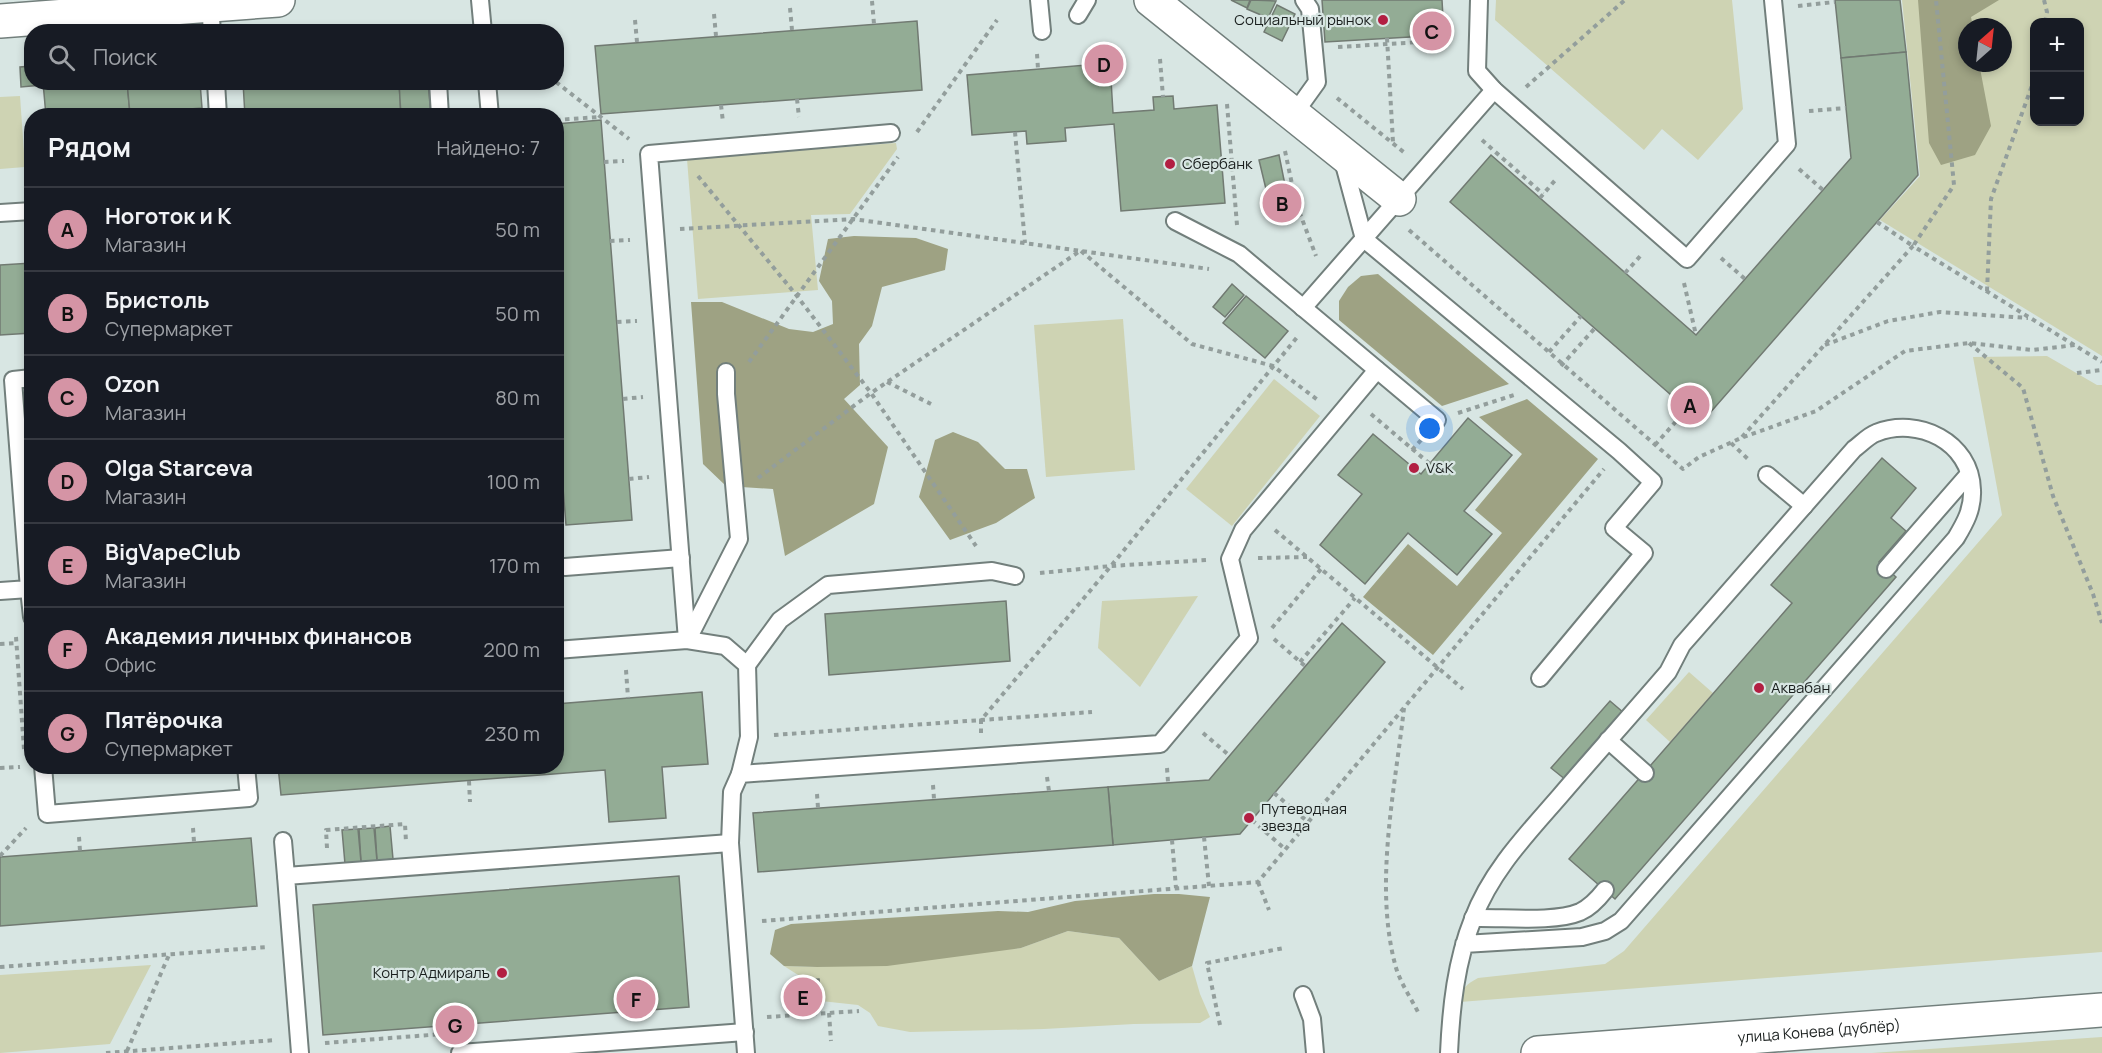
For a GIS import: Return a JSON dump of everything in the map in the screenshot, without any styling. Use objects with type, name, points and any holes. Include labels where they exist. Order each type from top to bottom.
[{"type":"street","points":[[0,21],[211,18],[278,0]]},
{"type":"street","points":[[1151,0],[1288,127],[1340,151],[1394,205]]},
{"type":"street","name":"улица Конева (дублёр)","points":[[1538,1053],[2102,1010]]},
{"type":"lane","points":[[480,0],[482,24]]},
{"type":"lane","points":[[1039,0],[1042,31]]},
{"type":"lane","points":[[1077,15],[1087,0]]},
{"type":"lane","points":[[1288,127],[1317,82],[1310,9],[1304,0]]},
{"type":"lane","points":[[1479,0],[1477,72],[1494,90],[1687,259],[1788,144],[1773,0]]},
{"type":"lane","points":[[216,90],[218,108]]},
{"type":"lane","points":[[438,90],[440,108]]},
{"type":"lane","points":[[488,90],[489,108]]},
{"type":"lane","points":[[1308,312],[1326,283],[1494,90]]},
{"type":"lane","points":[[687,640],[649,154],[891,133]]},
{"type":"lane","points":[[1340,151],[1364,239],[1619,451],[1653,482],[1614,528],[1644,553],[1540,678]]},
{"type":"lane","points":[[0,213],[24,212]]},
{"type":"lane","points":[[1174,221],[1239,254],[1437,420]]},
{"type":"lane","points":[[740,774],[1160,744],[1249,638],[1230,559],[1243,530],[1377,370]]},
{"type":"lane","points":[[687,640],[739,539],[726,372]]},
{"type":"lane","points":[[24,379],[13,380],[24,524]]},
{"type":"lane","points":[[1449,1053],[1451,1012],[1464,944],[1473,918],[1495,874],[1526,835],[1668,672],[1682,645],[1854,449],[1874,433],[1900,426],[1926,430],[1949,443],[1965,464],[1972,489],[1969,515],[1956,538],[1621,921],[1605,931],[1582,937],[1464,944]]},
{"type":"lane","points":[[1886,568],[1968,475]]},
{"type":"lane","points":[[1767,476],[1804,506]]},
{"type":"lane","points":[[565,567],[681,558]]},
{"type":"lane","points":[[746,1053],[730,843],[732,792],[740,774],[749,737],[747,665],[780,620],[828,585],[992,571],[1015,576]]},
{"type":"lane","points":[[6,590],[24,589]]},
{"type":"lane","points":[[564,649],[687,640],[724,646],[747,665]]},
{"type":"lane","points":[[1608,740],[1645,772]]},
{"type":"lane","points":[[44,774],[47,814],[249,798],[247,774]]},
{"type":"lane","points":[[283,841],[299,1046]]},
{"type":"lane","points":[[286,876],[730,843]]},
{"type":"lane","points":[[1473,918],[1561,917],[1581,912],[1605,890]]},
{"type":"lane","points":[[1303,995],[1312,1019],[1315,1053]]},
{"type":"lane","points":[[460,1053],[745,1032]]},
{"type":"path","points":[[1509,103],[1625,0]]},
{"type":"path","points":[[1741,438],[1913,246],[1954,185],[1936,0]]},
{"type":"path","points":[[2044,0],[2046,18]]},
{"type":"path","points":[[872,1],[874,24]]},
{"type":"path","points":[[1798,6],[1835,2]]},
{"type":"path","points":[[790,8],[792,30]]},
{"type":"path","points":[[714,14],[716,36]]},
{"type":"path","points":[[635,20],[638,42]]},
{"type":"path","points":[[915,134],[997,20]]},
{"type":"path","points":[[1313,48],[1387,41],[1478,38]]},
{"type":"path","points":[[1387,41],[1393,143]]},
{"type":"path","points":[[1102,44],[1104,64]]},
{"type":"path","points":[[1037,51],[1038,69]]},
{"type":"path","points":[[1160,59],[1163,97]]},
{"type":"path","points":[[1317,82],[1426,169]]},
{"type":"path","points":[[564,88],[649,154]]},
{"type":"path","points":[[1987,291],[1991,199],[2030,91]]},
{"type":"path","points":[[1227,99],[1235,208]]},
{"type":"path","points":[[1809,111],[1846,108]]},
{"type":"path","points":[[564,119],[600,117]]},
{"type":"path","points":[[1288,127],[1296,203],[1326,283]]},
{"type":"path","points":[[1015,132],[1025,243]]},
{"type":"path","points":[[1477,135],[1543,194]]},
{"type":"path","points":[[678,152],[797,296],[871,393],[992,571]]},
{"type":"path","points":[[726,394],[901,153]]},
{"type":"path","points":[[1794,164],[1823,190]]},
{"type":"path","points":[[1540,198],[1563,171]]},
{"type":"path","points":[[1394,205],[1549,352],[1683,469],[1699,457],[1741,438],[1816,411],[1905,351],[1969,343],[2033,350],[2075,345]]},
{"type":"path","points":[[688,229],[853,219],[1209,269]]},
{"type":"path","points":[[1877,222],[2102,362]]},
{"type":"path","points":[[1625,273],[1649,246]]},
{"type":"path","points":[[1081,251],[1192,344],[1273,366],[1338,416]]},
{"type":"path","points":[[736,494],[871,393],[1081,251]]},
{"type":"path","points":[[1716,253],[1745,279]]},
{"type":"path","points":[[1683,276],[1696,335]]},
{"type":"path","points":[[981,720],[1111,566],[1273,366],[1308,312]]},
{"type":"path","points":[[1824,345],[1888,321],[1940,312],[2031,318]]},
{"type":"path","points":[[1549,352],[1581,316]]},
{"type":"path","points":[[1437,420],[1522,392],[1542,388],[1595,328]]},
{"type":"path","points":[[1969,343],[2023,388],[2053,496],[2093,594],[2102,623]]},
{"type":"path","points":[[2077,373],[2102,370]]},
{"type":"path","points":[[887,382],[931,404]]},
{"type":"path","points":[[1655,444],[1687,409]]},
{"type":"path","points":[[1369,413],[1430,464]]},
{"type":"path","points":[[736,923],[1258,882],[1619,451]]},
{"type":"path","points":[[1256,514],[1463,689]]},
{"type":"path","points":[[1015,576],[1111,566],[1307,557]]},
{"type":"path","points":[[1305,666],[1267,634],[1321,569]]},
{"type":"path","points":[[6,590],[16,643],[24,743]]},
{"type":"path","points":[[1300,662],[1355,598]]},
{"type":"path","points":[[0,644],[16,643]]},
{"type":"path","points":[[615,670],[626,670],[628,698]]},
{"type":"path","points":[[1404,707],[1388,842],[1386,913],[1395,966],[1419,1014]]},
{"type":"path","points":[[749,737],[1092,712]]},
{"type":"path","points":[[1199,730],[1230,756]]},
{"type":"path","points":[[0,768],[24,766]]},
{"type":"path","points":[[469,781],[471,802]]},
{"type":"path","points":[[1274,793],[1308,822]]},
{"type":"path","points":[[1252,820],[1285,849]]},
{"type":"path","points":[[0,856],[30,823]]},
{"type":"path","points":[[1204,837],[1209,886]]},
{"type":"path","points":[[1172,840],[1176,888]]},
{"type":"path","points":[[1258,882],[1269,910]]},
{"type":"path","points":[[0,968],[292,945]]},
{"type":"path","points":[[1220,1025],[1207,963],[1284,948]]},
{"type":"path","points":[[127,1051],[169,955]]},
{"type":"path","points":[[767,1018],[859,1011]]},
{"type":"path","points":[[829,1013],[831,1041]]},
{"type":"path","points":[[408,1029],[408,1036]]},
{"type":"path","points":[[106,1053],[299,1046]]},
{"type":"green space","points":[[1496,0],[1732,0],[1743,109],[1698,160],[1662,129],[1644,150],[1495,20]]},
{"type":"green space","points":[[1902,0],[2102,0],[2102,356],[1880,220],[1920,176]]},
{"type":"green space","points":[[1918,0],[1999,0],[1971,18],[1958,18],[1958,72],[1981,72],[1991,126],[1975,155],[1941,165],[1929,143]]},
{"type":"green space","points":[[20,96],[24,167],[0,169],[0,97]]},
{"type":"green space","points":[[896,143],[897,149],[850,214],[811,215],[818,290],[698,299],[687,159]]},
{"type":"green space","points":[[854,236],[916,238],[948,249],[945,270],[882,287],[872,326],[859,344],[860,385],[844,399],[888,447],[874,504],[785,556],[773,489],[726,486],[703,464],[691,302],[722,302],[789,329],[813,332],[833,324],[832,301],[819,281],[828,239]]},
{"type":"green space","points":[[1378,274],[1509,384],[1442,406],[1339,320],[1339,301],[1348,287],[1361,276]]},
{"type":"green space","points":[[1123,319],[1135,470],[1046,477],[1034,325]]},
{"type":"green space","points":[[2047,356],[2097,385],[2102,385],[2102,952],[1460,1002],[1465,987],[1478,978],[1605,964],[1624,951],[2002,515],[1973,357]]},
{"type":"green space","points":[[1274,379],[1320,416],[1232,526],[1186,489]]},
{"type":"green space","points":[[1527,399],[1598,459],[1433,655],[1363,597],[1408,544],[1457,586],[1502,533],[1475,510],[1522,454],[1479,417]]},
{"type":"green space","points":[[953,432],[978,442],[1005,469],[1027,469],[1035,498],[996,523],[950,540],[919,497],[935,440]]},
{"type":"green space","points":[[1198,596],[1140,687],[1098,648],[1102,601]]},
{"type":"green space","points":[[1689,672],[1713,693],[1670,742],[1646,720]]},
{"type":"green space","points":[[1154,894],[1210,897],[1192,966],[1159,981],[1119,938],[1068,931],[1021,948],[887,966],[784,966],[770,954],[775,930],[791,924],[998,911],[1028,912],[1075,901]]},
{"type":"green space","points":[[1068,931],[1119,938],[1159,981],[1192,966],[1210,1017],[1200,1023],[910,1032],[878,1026],[870,1013],[858,1005],[821,1001],[819,979],[806,980],[784,966],[817,967],[1021,948]]},
{"type":"green space","points":[[151,965],[110,1044],[0,1053],[0,975]]},
{"type":"green space","points":[[2102,1037],[2102,1053],[1872,1053]]},
{"type":"building","points":[[1231,0],[1250,0],[1247,8]]},
{"type":"building","points":[[1251,0],[1276,1],[1268,18],[1247,9]]},
{"type":"building","name":"Социальный рынок","points":[[1322,0],[1442,0],[1444,35],[1325,42]]},
{"type":"building","points":[[1835,0],[1900,0],[1906,52],[1841,58]]},
{"type":"building","points":[[1277,5],[1295,14],[1282,41],[1264,32]]},
{"type":"building","points":[[917,21],[922,90],[601,114],[595,46]]},
{"type":"building","points":[[1906,52],[1918,175],[1702,422],[1450,202],[1491,155],[1696,335],[1851,158],[1841,58]]},
{"type":"building","points":[[1110,63],[1113,113],[1154,110],[1153,97],[1173,96],[1174,109],[1217,105],[1225,203],[1121,211],[1114,124],[1065,128],[1066,141],[1027,144],[1026,131],[972,135],[967,75]]},
{"type":"building","points":[[20,67],[24,67],[24,87],[21,87]]},
{"type":"building","points":[[44,90],[128,90],[129,108],[45,108]]},
{"type":"building","points":[[128,90],[201,90],[202,108],[129,108]]},
{"type":"building","points":[[243,90],[399,90],[401,108],[245,108]]},
{"type":"building","points":[[399,90],[429,90],[430,108],[401,108]]},
{"type":"building","points":[[601,120],[632,520],[566,525],[564,500],[564,123]]},
{"type":"building","points":[[1279,155],[1285,185],[1266,189],[1259,160]]},
{"type":"building","points":[[1287,194],[1291,209],[1276,212],[1273,197]]},
{"type":"building","points":[[24,264],[24,334],[0,335],[0,265]]},
{"type":"building","points":[[1232,284],[1244,295],[1225,317],[1213,307]]},
{"type":"building","points":[[1246,296],[1288,331],[1265,358],[1223,323]]},
{"type":"building","points":[[1468,418],[1512,455],[1464,511],[1492,534],[1457,575],[1408,533],[1365,584],[1320,545],[1362,494],[1338,475],[1373,434],[1421,474]]},
{"type":"building","name":"Аквабан","points":[[1882,458],[1916,488],[1891,518],[1906,531],[1879,562],[1896,577],[1615,899],[1569,859],[1792,603],[1771,585]]},
{"type":"building","points":[[1006,601],[1010,661],[829,675],[825,614]]},
{"type":"building","points":[[1342,623],[1385,662],[1240,834],[1113,845],[1108,787],[1209,780]]},
{"type":"building","points":[[702,692],[708,764],[662,767],[666,818],[609,822],[605,770],[564,773],[564,703]]},
{"type":"building","points":[[1610,701],[1624,713],[1566,780],[1551,768]]},
{"type":"building","points":[[279,774],[553,774],[281,795]]},
{"type":"building","points":[[1108,787],[1113,845],[758,872],[753,813]]},
{"type":"building","points":[[390,826],[393,859],[377,861],[375,828]]},
{"type":"building","points":[[374,828],[377,861],[361,862],[359,829]]},
{"type":"building","points":[[358,829],[361,862],[345,864],[342,830]]},
{"type":"building","points":[[251,838],[257,906],[0,926],[0,857]]},
{"type":"building","name":"Контр Адмиралъ","points":[[679,876],[689,1007],[323,1035],[313,905]]},
{"type":"building","points":[[819,979],[821,1001],[790,1003],[789,981]]},
{"type":"place","name":"Социальный рынок","points":[[1383,20]]},
{"type":"place","name":"Ozon","points":[[1432,31]]},
{"type":"place","name":"Olga Starceva","points":[[1104,64]]},
{"type":"place","name":"Сбербанк","points":[[1170,164]]},
{"type":"place","name":"Бристоль","points":[[1282,203]]},
{"type":"place","name":"Ноготок и К","points":[[1690,405]]},
{"type":"place","name":"V&K","points":[[1414,468]]},
{"type":"place","name":"Аквабан","points":[[1759,688]]},
{"type":"place","name":"Путеводная звезда","points":[[1249,818]]},
{"type":"place","name":"Контр Адмиралъ","points":[[502,973]]},
{"type":"place","name":"BigVapeClub","points":[[803,997]]},
{"type":"place","name":"Академия личных финансов","points":[[636,999]]},
{"type":"place","name":"Пятёрочка","points":[[455,1025]]}]
